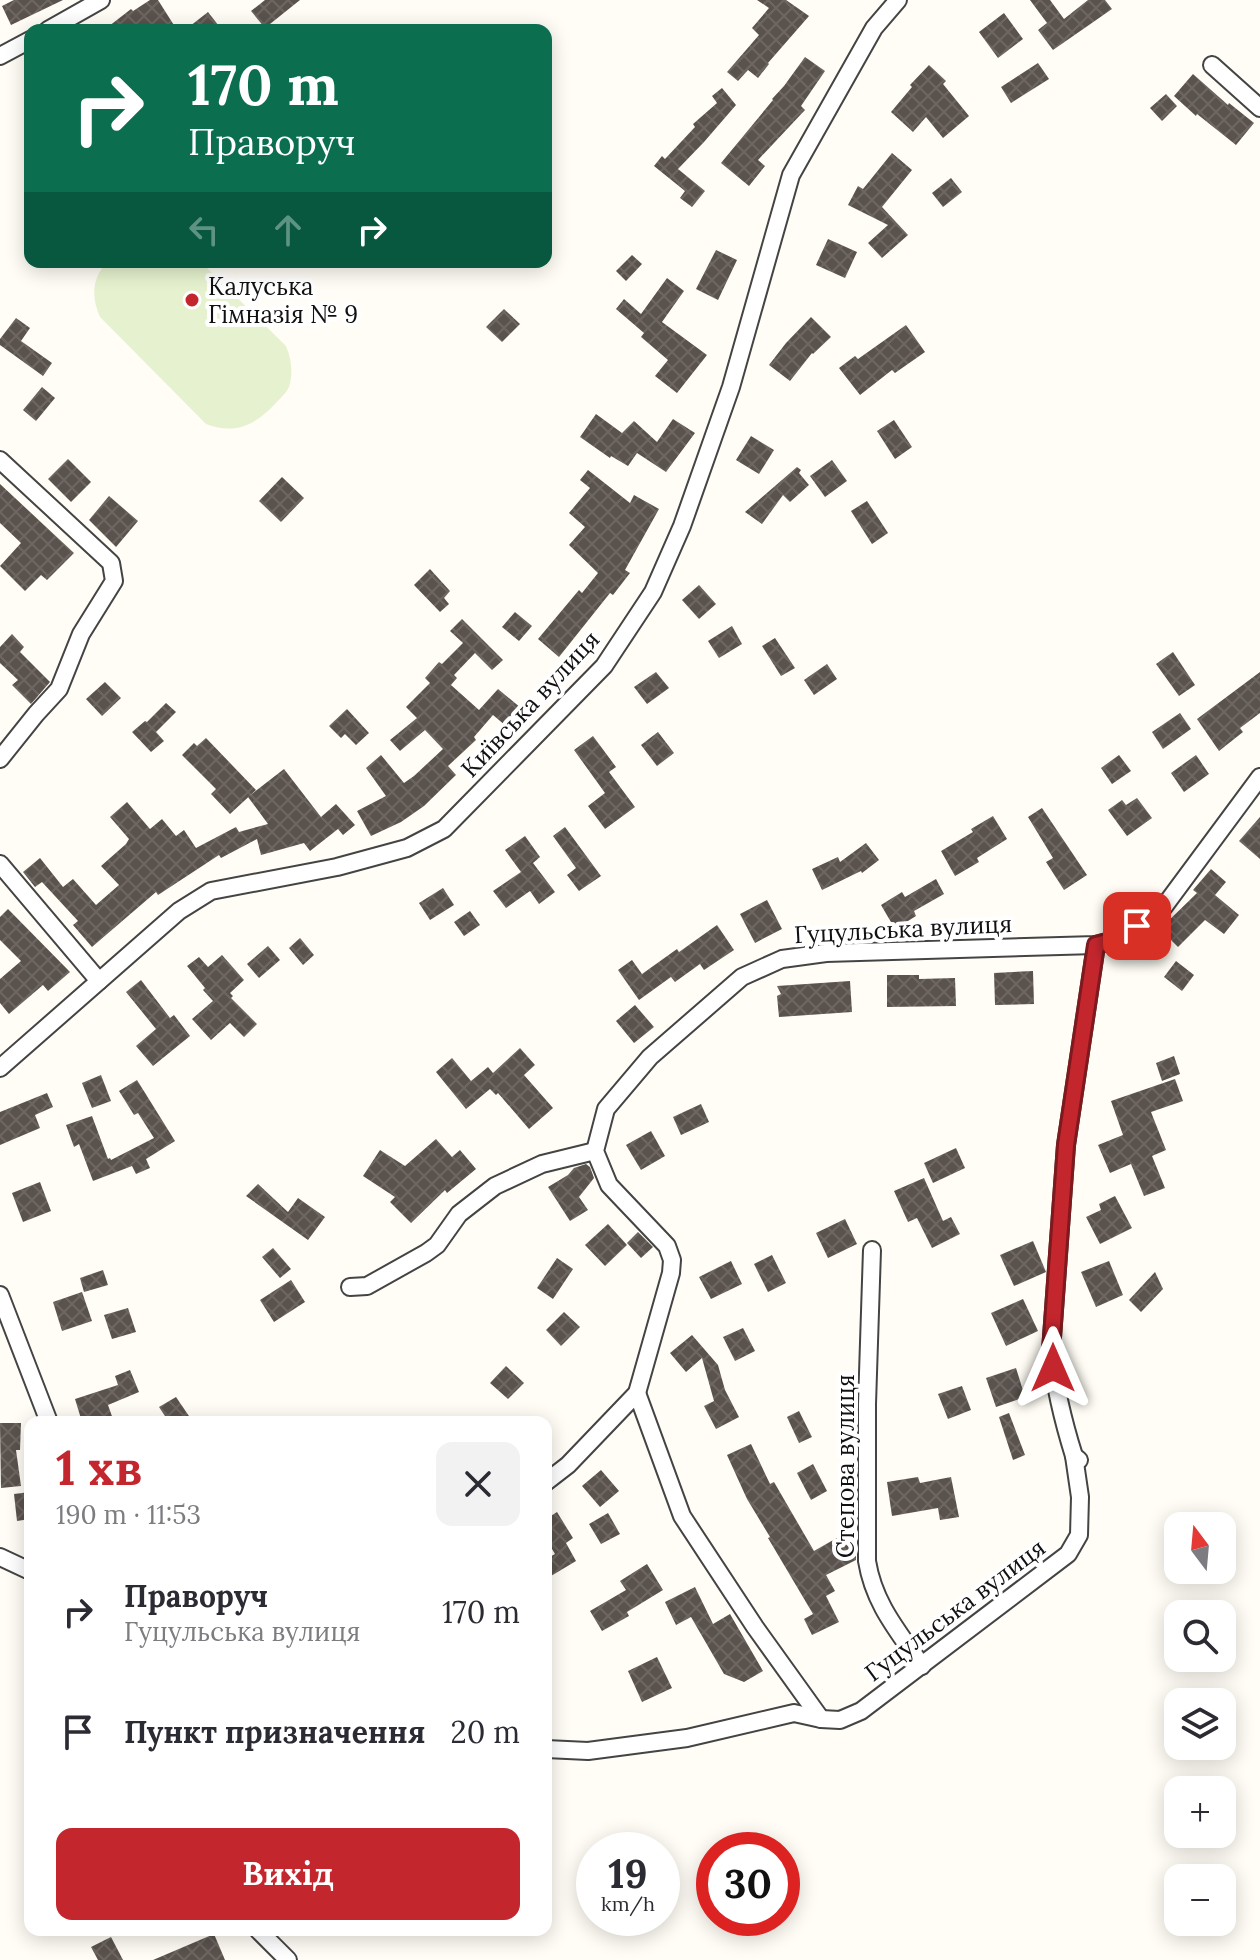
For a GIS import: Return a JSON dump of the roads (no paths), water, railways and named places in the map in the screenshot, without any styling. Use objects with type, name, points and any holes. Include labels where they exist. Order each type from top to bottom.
[{"type":"street","points":[[59,24],[101,0]]},
{"type":"street","name":"Київська вулиця","points":[[0,1068],[179,911],[211,891],[351,863],[407,848],[444,829],[604,666],[653,592],[682,526],[731,387],[791,175],[874,28],[898,0]]},
{"type":"street","points":[[0,56],[24,43]]},
{"type":"street","points":[[1212,65],[1260,108]]},
{"type":"street","points":[[0,460],[111,563],[114,581],[81,634],[59,689],[0,759]]},
{"type":"street","name":"Гуцульська вулиця","points":[[595,1151],[606,1109],[650,1057],[742,977],[782,959],[826,953],[1096,945],[1115,940],[1160,912],[1260,777]]},
{"type":"street","points":[[0,864],[99,981]]},
{"type":"street","name":"Гуцульська вулиця","points":[[552,1749],[588,1751],[687,1738],[794,1713],[840,1720],[861,1711],[1068,1554],[1079,1535],[1077,1458],[1059,1406],[1051,1351],[1066,1145],[1096,945]]},
{"type":"street","points":[[350,1287],[367,1286],[437,1245],[459,1214],[495,1186],[542,1164],[595,1151],[609,1185],[667,1246],[672,1260],[671,1273],[637,1393],[568,1465],[552,1477]]},
{"type":"street","name":"Степова вулиця","points":[[872,1250],[867,1404],[867,1561],[871,1583],[887,1617],[922,1666]]},
{"type":"street","points":[[0,1295],[47,1416]]},
{"type":"street","points":[[637,1393],[682,1516],[755,1627],[821,1719]]},
{"type":"street","points":[[0,1557],[24,1568]]},
{"type":"street","points":[[264,1936],[288,1960]]},
{"type":"place","name":"Калуська Гімназія № 9","points":[[192,300]]}]
